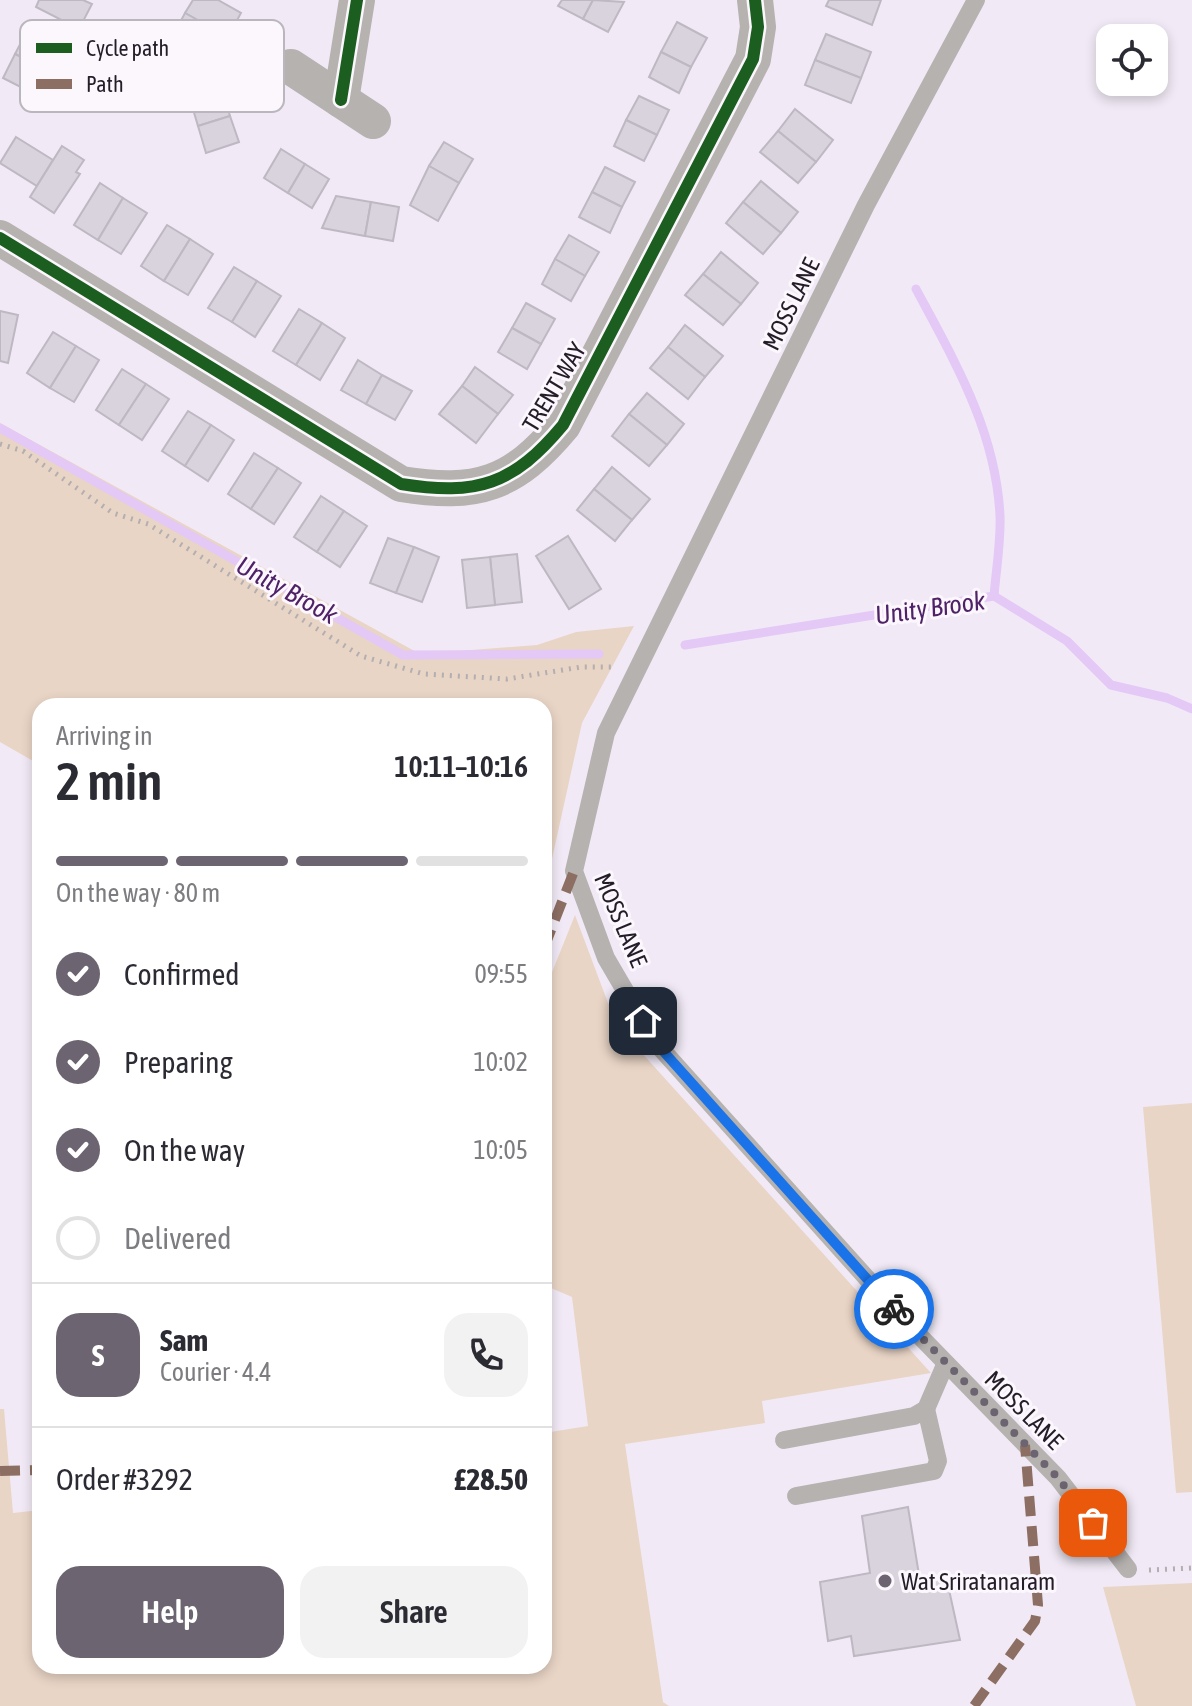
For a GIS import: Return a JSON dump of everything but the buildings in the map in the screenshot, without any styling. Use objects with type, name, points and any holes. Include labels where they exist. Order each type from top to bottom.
[{"type":"street","points":[[341,100],[357,0]]},
{"type":"street","name":"TRENT WAY","points":[[0,238],[401,484],[438,490],[460,489],[505,477],[537,456],[563,425],[753,59],[758,27],[755,0]]},
{"type":"street","points":[[291,67],[373,121]]},
{"type":"lane","name":"MOSS LANE","points":[[976,0],[866,205],[606,733],[574,871],[606,958],[655,1042],[945,1365],[1058,1478],[1128,1569]]},
{"type":"lane","points":[[796,1496],[934,1471],[938,1461],[926,1409],[945,1365]]},
{"type":"lane","points":[[784,1440],[914,1416],[926,1409]]},
{"type":"path","points":[[0,444],[23,451],[113,513],[148,524],[361,656],[424,674],[507,679],[581,667],[639,667]]},
{"type":"path","points":[[1128,1569],[1192,1568]]},
{"type":"shaded area","points":[[0,423],[420,654],[537,645],[576,632],[634,626],[582,723],[552,859],[552,698],[32,698],[32,760],[0,742]]},
{"type":"shaded area","points":[[575,915],[608,1003],[641,1052],[931,1373],[762,1401],[765,1423],[625,1444],[663,1702],[669,1706],[0,1706],[0,1409],[4,1409],[13,1513],[32,1511],[32,1674],[552,1674],[552,1432],[588,1426],[572,1297],[552,1288],[552,972]]},
{"type":"shaded area","points":[[1192,1103],[1192,1492],[1176,1493],[1143,1107]]},
{"type":"shaded area","points":[[1192,1583],[1192,1706],[1136,1706],[1103,1587]]},
{"type":"waterway","points":[[916,289],[959,370],[991,455],[1000,516],[994,596]]},
{"type":"waterway","name":"Unity Brook","points":[[0,428],[403,655],[599,654]]},
{"type":"waterway","name":"Unity Brook","points":[[685,645],[994,596],[1067,641],[1111,685],[1167,698],[1192,709]]},
{"type":"marked path","points":[[552,927],[574,871]]},
{"type":"marked path","points":[[974,1706],[1035,1621],[1038,1605],[1025,1445]]},
{"type":"marked path","points":[[0,1471],[32,1470]]},
{"type":"cycle path","points":[[341,100],[357,0]]},
{"type":"cycle path","points":[[0,238],[401,484],[451,488],[492,482],[527,461],[563,425],[753,59],[758,27],[755,0]]},
{"type":"way so far","points":[[894,1309],[1058,1478],[1093,1523]]},
{"type":"place","name":"Wat Sriratanaram","points":[[885,1581]]},
{"type":"route","points":[[643,1021],[655,1042],[894,1309]]}]
